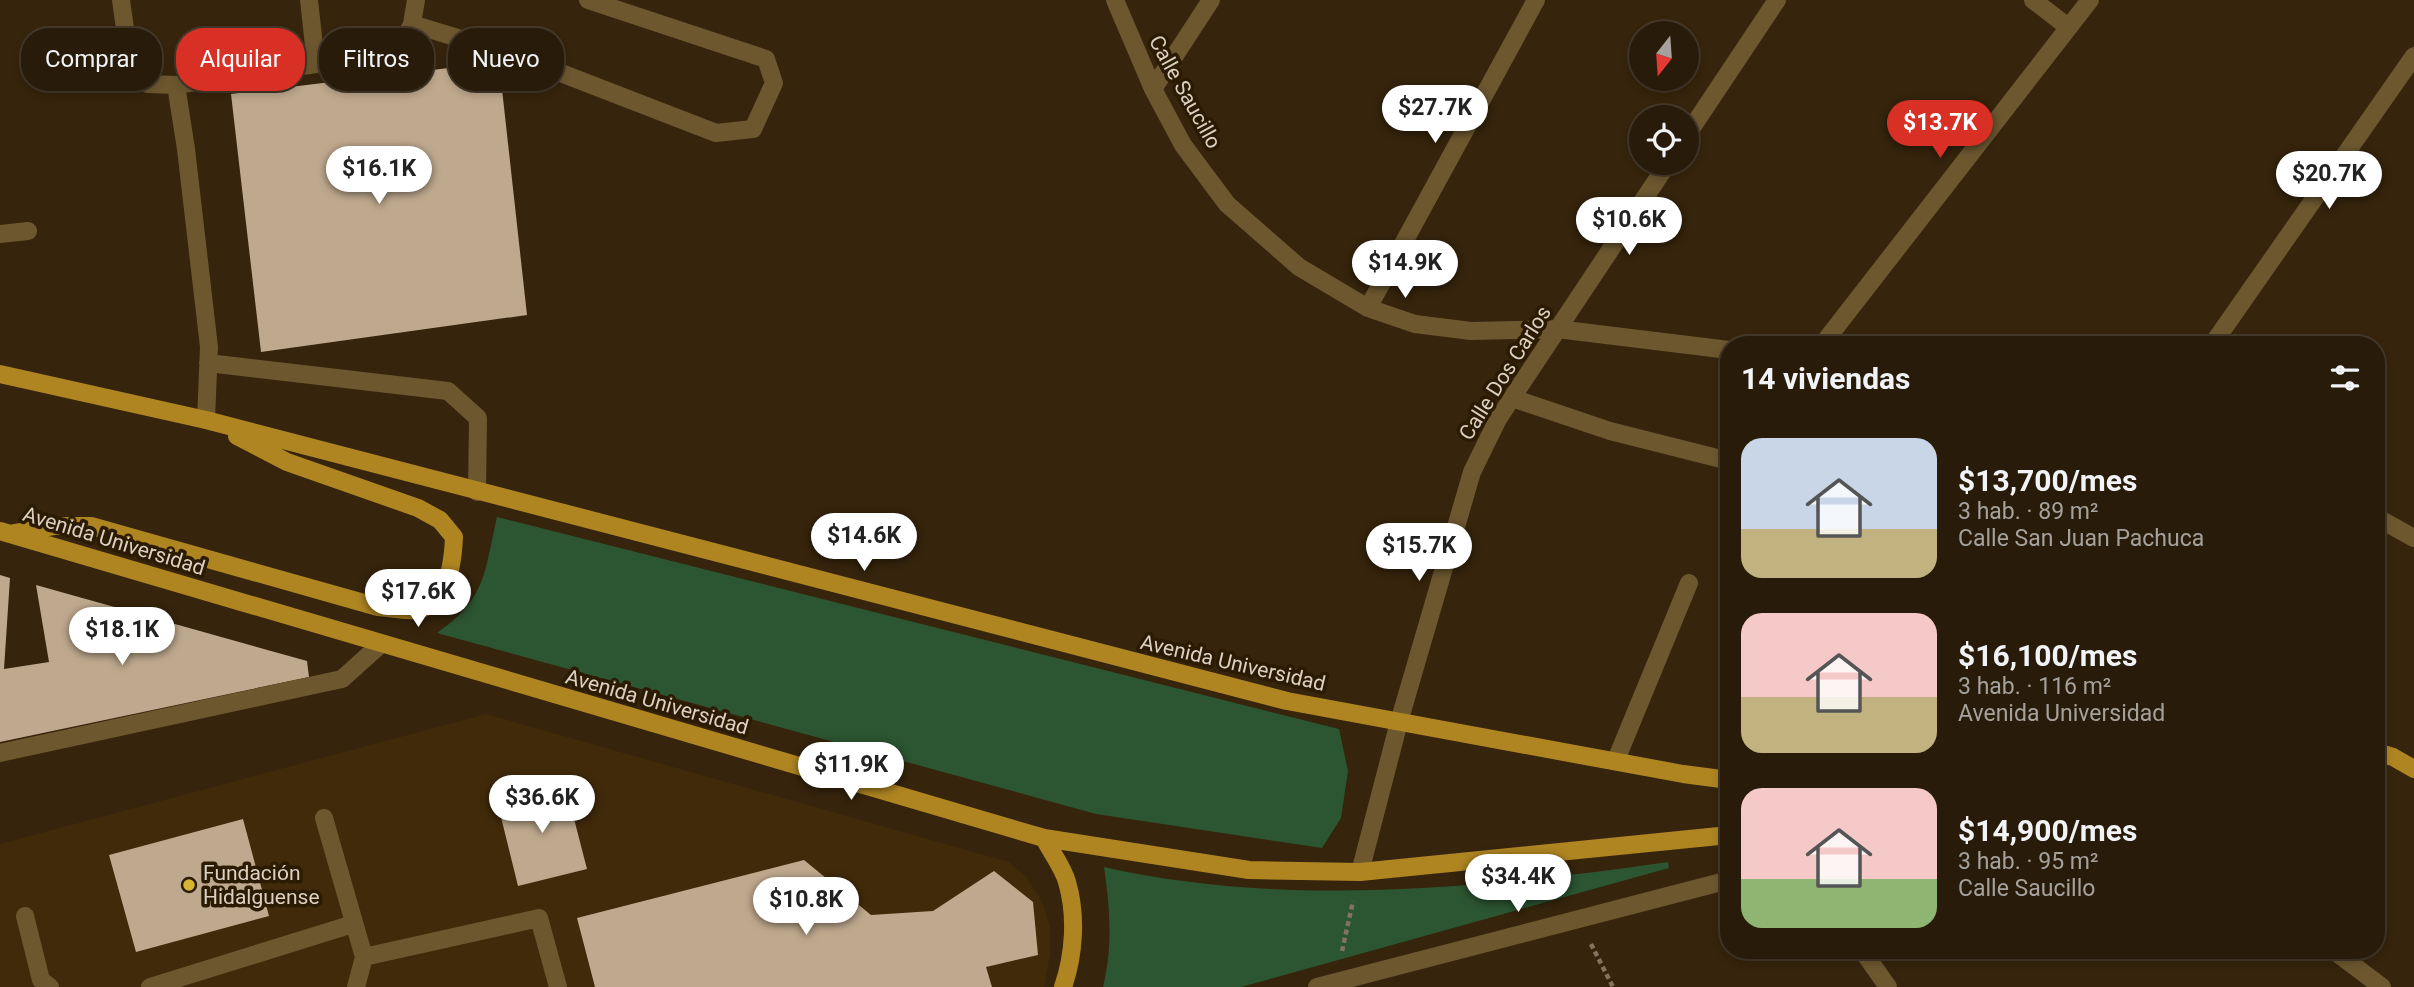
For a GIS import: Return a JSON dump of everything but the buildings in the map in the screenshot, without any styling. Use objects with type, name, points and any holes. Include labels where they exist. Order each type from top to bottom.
[{"type":"main road","name":"Avenida Universidad","points":[[0,373],[205,420],[1287,701],[1683,774],[1720,778]]},
{"type":"main road","points":[[5,533],[55,526],[91,526],[378,607],[419,610],[439,597],[453,564],[454,537],[440,520],[418,508],[287,461],[205,420]]},
{"type":"main road","name":"Avenida Universidad","points":[[5,533],[1044,838],[1249,870],[1360,872],[1720,836]]},
{"type":"main road","points":[[2385,755],[2414,769]]},
{"type":"main road","points":[[1044,838],[1067,881],[1070,900],[1073,957],[1063,987]]},
{"type":"street","points":[[121,0],[131,71],[148,84],[176,85]]},
{"type":"street","points":[[309,0],[316,64]]},
{"type":"street","points":[[305,66],[394,60],[412,23],[416,0]]},
{"type":"street","points":[[412,23],[517,56],[716,133],[753,129],[774,83],[766,59],[588,0]]},
{"type":"street","name":"Calle Saucillo","points":[[1115,0],[1153,89],[1183,145],[1227,204],[1299,267],[1368,308],[1415,324],[1471,331],[1557,329],[1720,349]]},
{"type":"street","points":[[1153,89],[1211,0]]},
{"type":"street","points":[[1368,308],[1536,0]]},
{"type":"street","points":[[1699,117],[1777,0]]},
{"type":"street","points":[[2033,0],[2068,27]]},
{"type":"street","points":[[1829,336],[2090,0]]},
{"type":"street","points":[[2218,336],[2411,66]]},
{"type":"street","points":[[177,91],[188,162],[208,363],[205,420]]},
{"type":"street","name":"Calle Dos Carlos","points":[[1360,872],[1399,722],[1472,472],[1497,419],[1660,175]]},
{"type":"street","points":[[0,234],[28,230]]},
{"type":"street","points":[[208,363],[448,391],[478,418],[477,492]]},
{"type":"street","points":[[1512,398],[1609,431],[1720,459]]},
{"type":"street","points":[[2385,522],[2414,538]]},
{"type":"street","points":[[1616,760],[1689,583]]},
{"type":"street","points":[[0,753],[342,679],[381,644]]},
{"type":"street","points":[[324,818],[353,924],[365,957],[356,987]]},
{"type":"street","points":[[1326,985],[1720,882]]},
{"type":"street","points":[[25,916],[41,981],[50,987]]},
{"type":"street","points":[[365,957],[539,918],[558,987]]},
{"type":"street","points":[[150,987],[353,924]]},
{"type":"street","points":[[1868,959],[1888,987]]},
{"type":"street","points":[[2345,959],[2382,987]]},
{"type":"path","points":[[1326,985],[1360,872]]},
{"type":"path","points":[[1597,955],[1612,987]]},
{"type":"shaded area","points":[[486,714],[1009,862],[1027,878],[1042,902],[1050,926],[1050,955],[1044,987],[0,987],[0,844]]},
{"type":"green space","points":[[497,517],[1339,729],[1348,771],[1341,818],[1322,848],[1096,814],[437,633],[466,608],[475,596],[485,569]]},
{"type":"green space","points":[[1668,862],[1669,868],[1241,987],[1103,987],[1110,927],[1104,867],[1172,880],[1242,887],[1385,890],[1529,880]]},
{"type":"place","name":"Fundación Hidalguense","points":[[189,885]]}]
